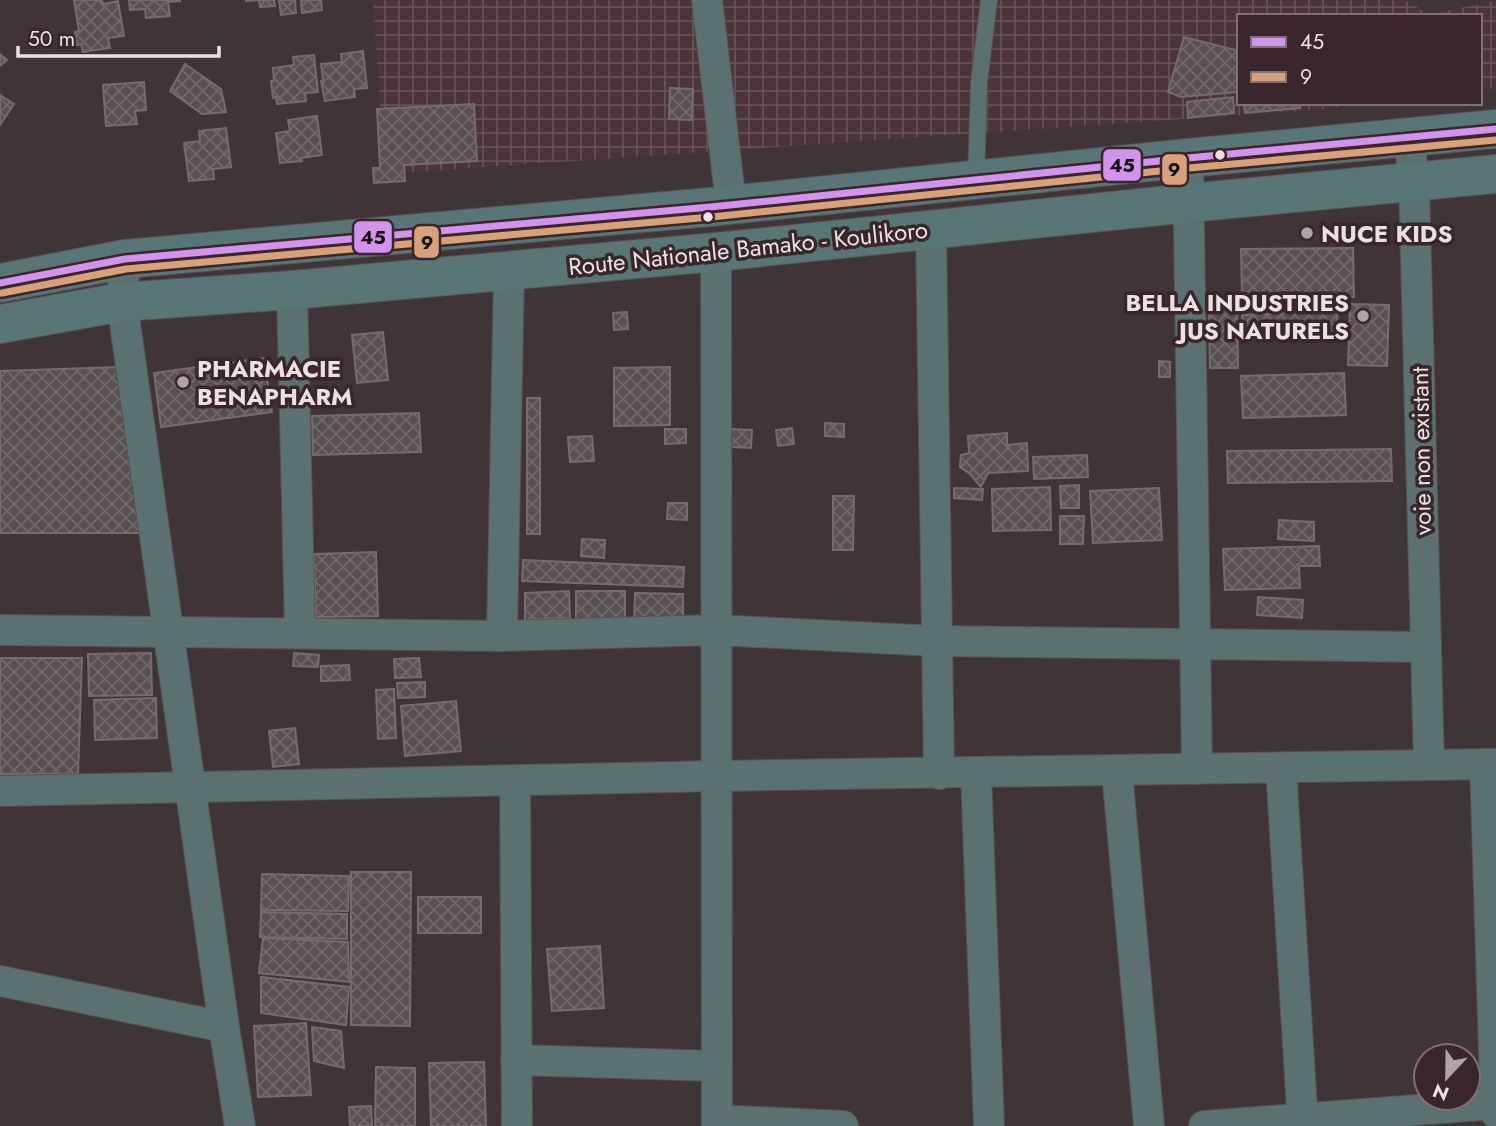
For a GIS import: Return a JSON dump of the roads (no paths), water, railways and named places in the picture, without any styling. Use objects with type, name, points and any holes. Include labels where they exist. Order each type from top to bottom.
[{"type":"main road","name":"Route Nationale Bamako - Koulikoro","points":[[0,283],[125,259],[731,204],[1496,129]]},
{"type":"main road","name":"Route Nationale Bamako - Koulikoro","points":[[0,324],[122,302],[292,290],[716,252],[1496,174]]},
{"type":"street","points":[[707,0],[731,204]]},
{"type":"street","name":"voie non existant","points":[[1409,137],[1415,182],[1429,765]]},
{"type":"street","points":[[1188,158],[1197,769]]},
{"type":"street","points":[[931,230],[939,774]]},
{"type":"street","points":[[716,252],[717,1123],[843,1126]]},
{"type":"street","points":[[125,259],[122,302],[240,1126]]},
{"type":"street","points":[[502,636],[509,271]]},
{"type":"street","points":[[292,290],[300,634]]},
{"type":"street","points":[[0,630],[502,636],[716,630],[936,641],[1426,647]]},
{"type":"street","points":[[0,790],[1491,764],[1496,1113]]},
{"type":"street","points":[[1281,768],[1303,1122]]},
{"type":"street","points":[[1116,771],[1149,1126]]},
{"type":"street","points":[[976,773],[989,1126]]},
{"type":"street","points":[[515,781],[517,1126]]},
{"type":"street","points":[[0,981],[224,1027]]},
{"type":"street","points":[[516,1060],[717,1066]]},
{"type":"street","points":[[1203,1126],[1303,1122],[1496,1104]]},
{"type":"lane","points":[[976,179],[979,83],[989,0]]},
{"type":"place","name":"NUCE KIDS","points":[[1307,233]]},
{"type":"place","name":"BELLA INDUSTRIES JUS NATURELS","points":[[1363,316]]},
{"type":"place","name":"PHARMACIE BENAPHARM","points":[[183,382]]}]
